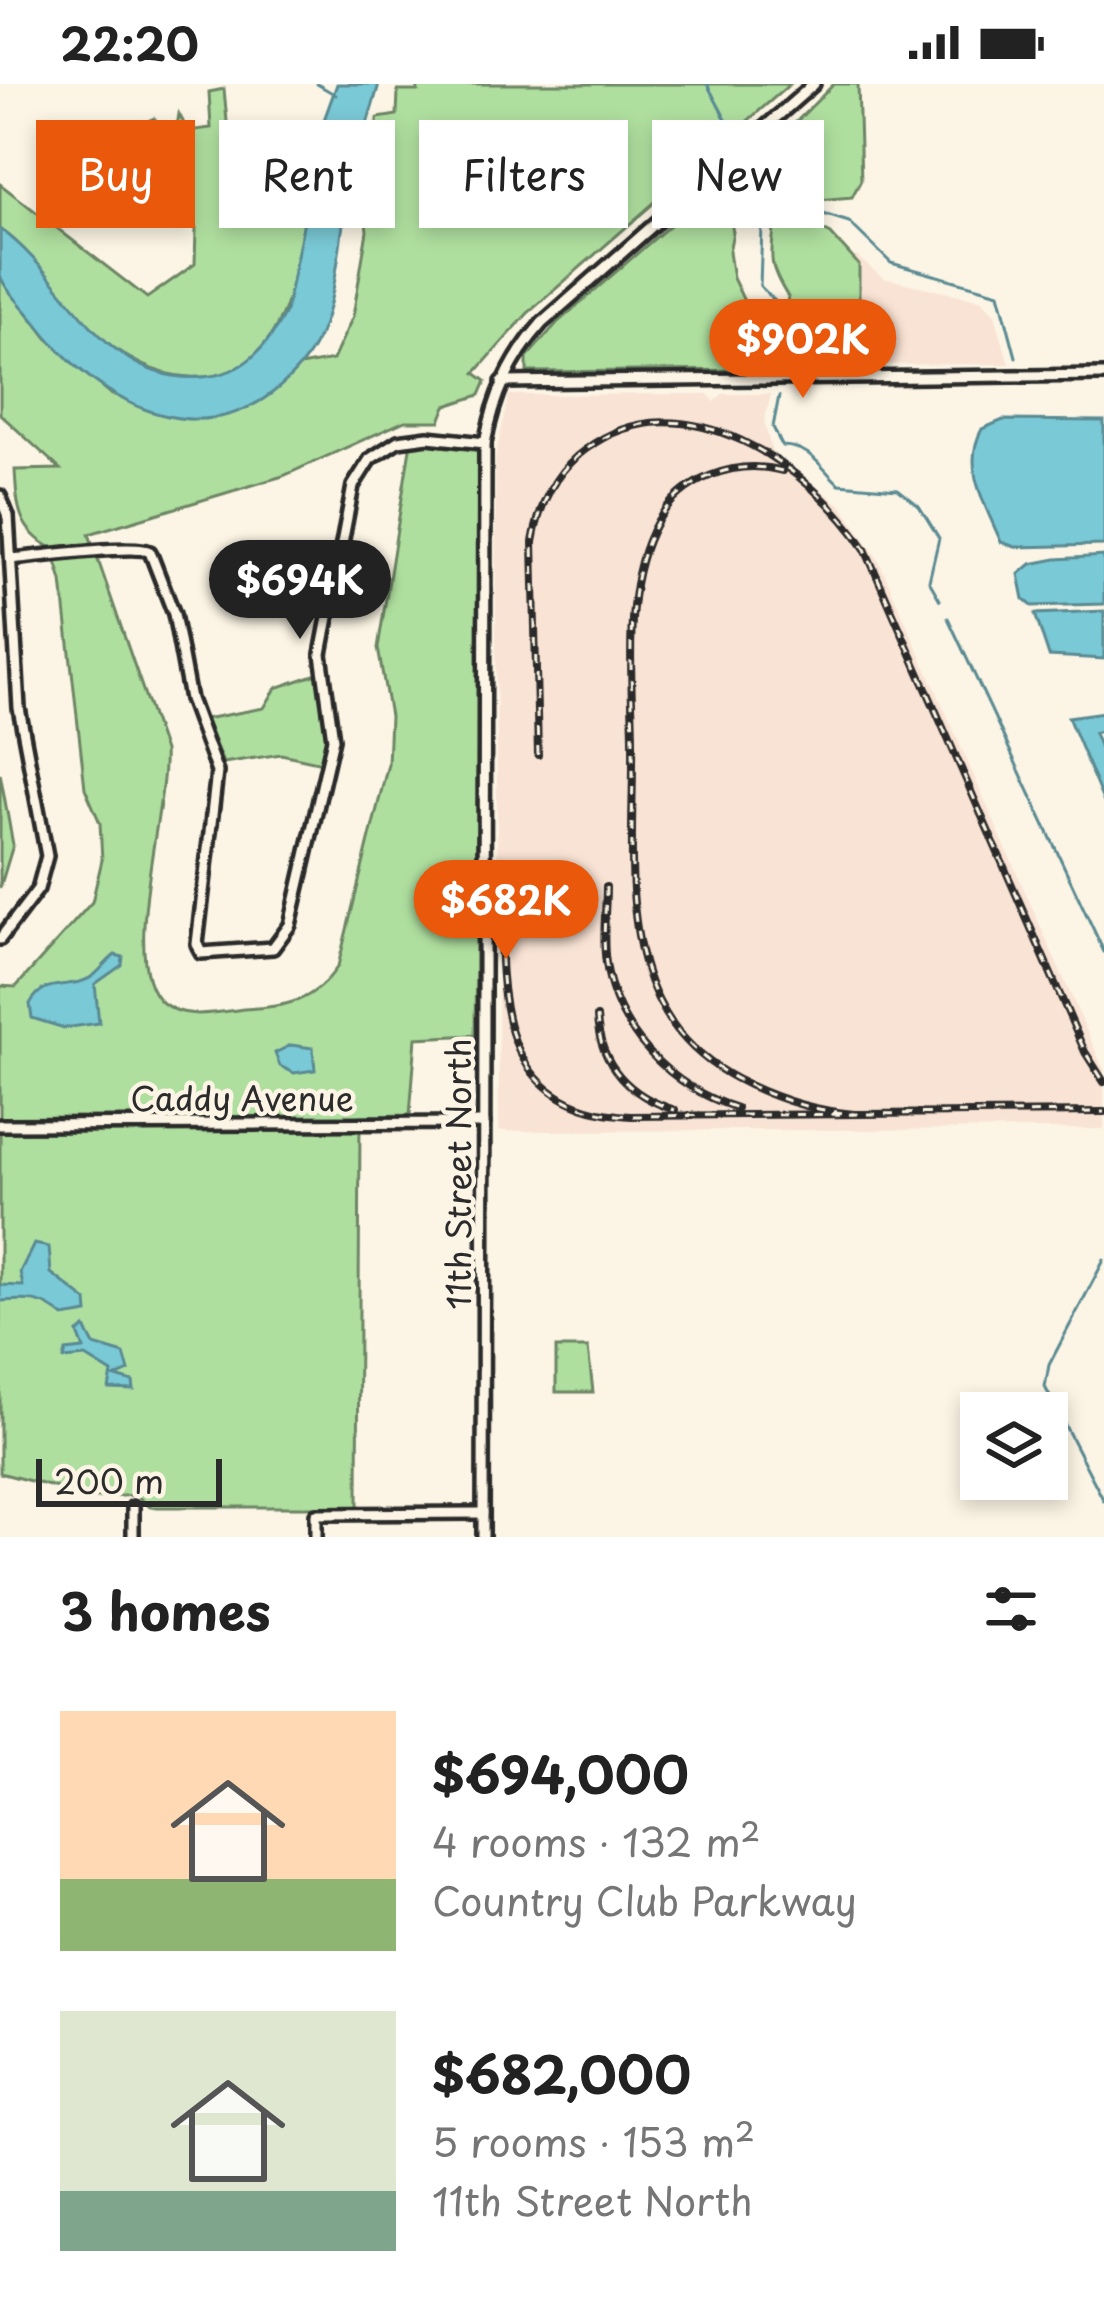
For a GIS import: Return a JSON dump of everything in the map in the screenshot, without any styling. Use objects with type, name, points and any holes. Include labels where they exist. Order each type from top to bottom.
[{"type":"street","name":"11th Street North","points":[[483,1537],[485,443],[502,382],[542,323],[814,84]]},
{"type":"street","points":[[502,382],[1104,375]]},
{"type":"street","points":[[11,559],[143,546],[174,614],[190,699],[217,772],[201,894],[201,953],[260,951],[286,935],[333,739],[321,654],[353,486],[370,459],[398,441],[428,437],[485,443]]},
{"type":"street","points":[[0,496],[8,516],[21,723],[47,856],[38,889],[0,939]]},
{"type":"street","points":[[0,651],[16,650]]},
{"type":"street","name":"Caddy Avenue","points":[[0,1125],[484,1124]]},
{"type":"street","points":[[133,1507],[133,1537]]},
{"type":"street","points":[[316,1537],[316,1514],[483,1513]]},
{"type":"shaded area","points":[[855,255],[883,278],[982,300],[995,314],[1009,364],[859,365]]},
{"type":"shaded area","points":[[708,394],[715,402],[722,394],[771,394],[764,422],[772,452],[843,507],[878,559],[1104,1070],[1104,1129],[499,1131],[495,459],[509,395]]},
{"type":"green space","points":[[417,84],[790,84],[749,120],[652,120],[652,205],[628,226],[628,120],[419,120],[419,228],[625,228],[528,313],[475,373],[486,381],[480,395],[446,406],[440,421],[405,421],[283,476],[89,534],[164,751],[144,922],[150,984],[163,1003],[191,1014],[286,1004],[319,988],[338,966],[388,764],[390,716],[378,648],[411,442],[480,451],[475,1035],[416,1038],[410,1115],[360,1116],[358,1507],[150,1507],[136,1495],[95,1498],[0,1473],[0,986],[16,987],[92,902],[102,860],[100,823],[85,788],[62,581],[52,548],[26,525],[17,495],[15,470],[60,469],[0,414],[0,276],[47,338],[112,395],[264,397],[300,366],[333,360],[353,316],[367,228],[395,228],[395,120],[378,118],[397,115],[398,91],[418,91]]},
{"type":"green space","points":[[834,84],[858,84],[861,180],[852,197],[824,199],[824,120],[798,120]]},
{"type":"green space","points":[[224,89],[227,120],[219,120],[219,228],[304,228],[290,292],[276,327],[256,354],[228,372],[190,377],[150,368],[126,356],[81,318],[26,251],[0,229],[0,184],[36,212],[36,228],[57,228],[147,298],[195,264],[195,130],[211,128],[209,92]]},
{"type":"green space","points":[[667,228],[732,228],[729,252],[733,278],[744,301],[746,370],[527,372],[527,357],[558,322]]},
{"type":"green space","points":[[775,228],[819,228],[859,265],[859,349],[845,366],[792,367],[790,338],[782,323],[788,297],[774,271]]},
{"type":"green space","points":[[317,674],[329,724],[322,763],[281,754],[223,763],[205,719],[264,708],[276,688]]},
{"type":"green space","points":[[0,773],[13,845],[0,888]]},
{"type":"green space","points":[[556,1348],[588,1348],[593,1392],[556,1392]]},
{"type":"water","points":[[337,84],[379,84],[368,120],[324,120]]},
{"type":"water","points":[[303,228],[343,228],[330,304],[301,365],[268,396],[232,414],[196,419],[160,414],[124,400],[60,351],[5,286],[0,275],[0,229],[24,249],[112,347],[168,375],[218,375],[243,364],[263,346],[286,311]]},
{"type":"water","points":[[1003,420],[1104,421],[1104,545],[1015,547],[1001,542],[978,486],[974,458],[982,429]]},
{"type":"water","points":[[1104,556],[1104,604],[1032,606],[1024,599],[1019,574],[1031,564]]},
{"type":"water","points":[[1104,611],[1104,659],[1049,656],[1035,614]]},
{"type":"water","points":[[1104,712],[1104,730],[1094,733],[1104,758],[1104,803],[1068,717]]},
{"type":"water","points":[[115,955],[123,957],[122,965],[95,984],[99,1023],[64,1028],[32,1018],[30,1004],[41,991],[88,979]]},
{"type":"water","points":[[291,1045],[313,1048],[315,1070],[294,1073],[280,1066],[275,1053]]},
{"type":"water","points":[[34,1244],[49,1247],[51,1273],[87,1301],[88,1313],[64,1317],[34,1301],[0,1301],[0,1285],[23,1286],[20,1272]]},
{"type":"water","points":[[85,1328],[94,1345],[124,1354],[129,1371],[116,1377],[133,1382],[134,1390],[109,1389],[112,1373],[86,1357],[64,1359],[66,1351],[84,1349],[78,1333]]},
{"type":"waterway","points":[[317,84],[336,95]]},
{"type":"waterway","points":[[707,84],[726,120]]},
{"type":"waterway","points":[[824,214],[849,222],[891,263],[999,293],[1016,357]]},
{"type":"waterway","points":[[762,228],[760,286],[776,302],[763,324],[780,352],[779,366]]},
{"type":"waterway","points":[[779,396],[773,427],[782,446],[808,453],[839,484],[898,489],[919,506],[939,538],[929,581],[940,600]]},
{"type":"waterway","points":[[948,618],[1104,952]]},
{"type":"waterway","points":[[1104,1260],[1049,1365],[1045,1387],[1104,1501]]},
{"type":"railway","points":[[538,755],[533,542],[539,515],[557,479],[586,449],[624,429],[663,422],[702,427],[741,440],[812,488],[865,549],[1085,1052],[1104,1082]]},
{"type":"railway","points":[[782,471],[746,467],[695,484],[667,507],[646,546],[634,600],[631,656],[633,888],[638,936],[650,981],[671,1021],[703,1057],[774,1096],[854,1114]]},
{"type":"railway","points":[[501,868],[503,991],[511,1029],[525,1062],[549,1089],[583,1108],[631,1116],[1104,1112]]},
{"type":"railway","points":[[606,887],[605,954],[612,988],[635,1034],[670,1072],[737,1108]]},
{"type":"railway","points":[[597,1017],[604,1050],[620,1077],[644,1096],[675,1110]]}]
